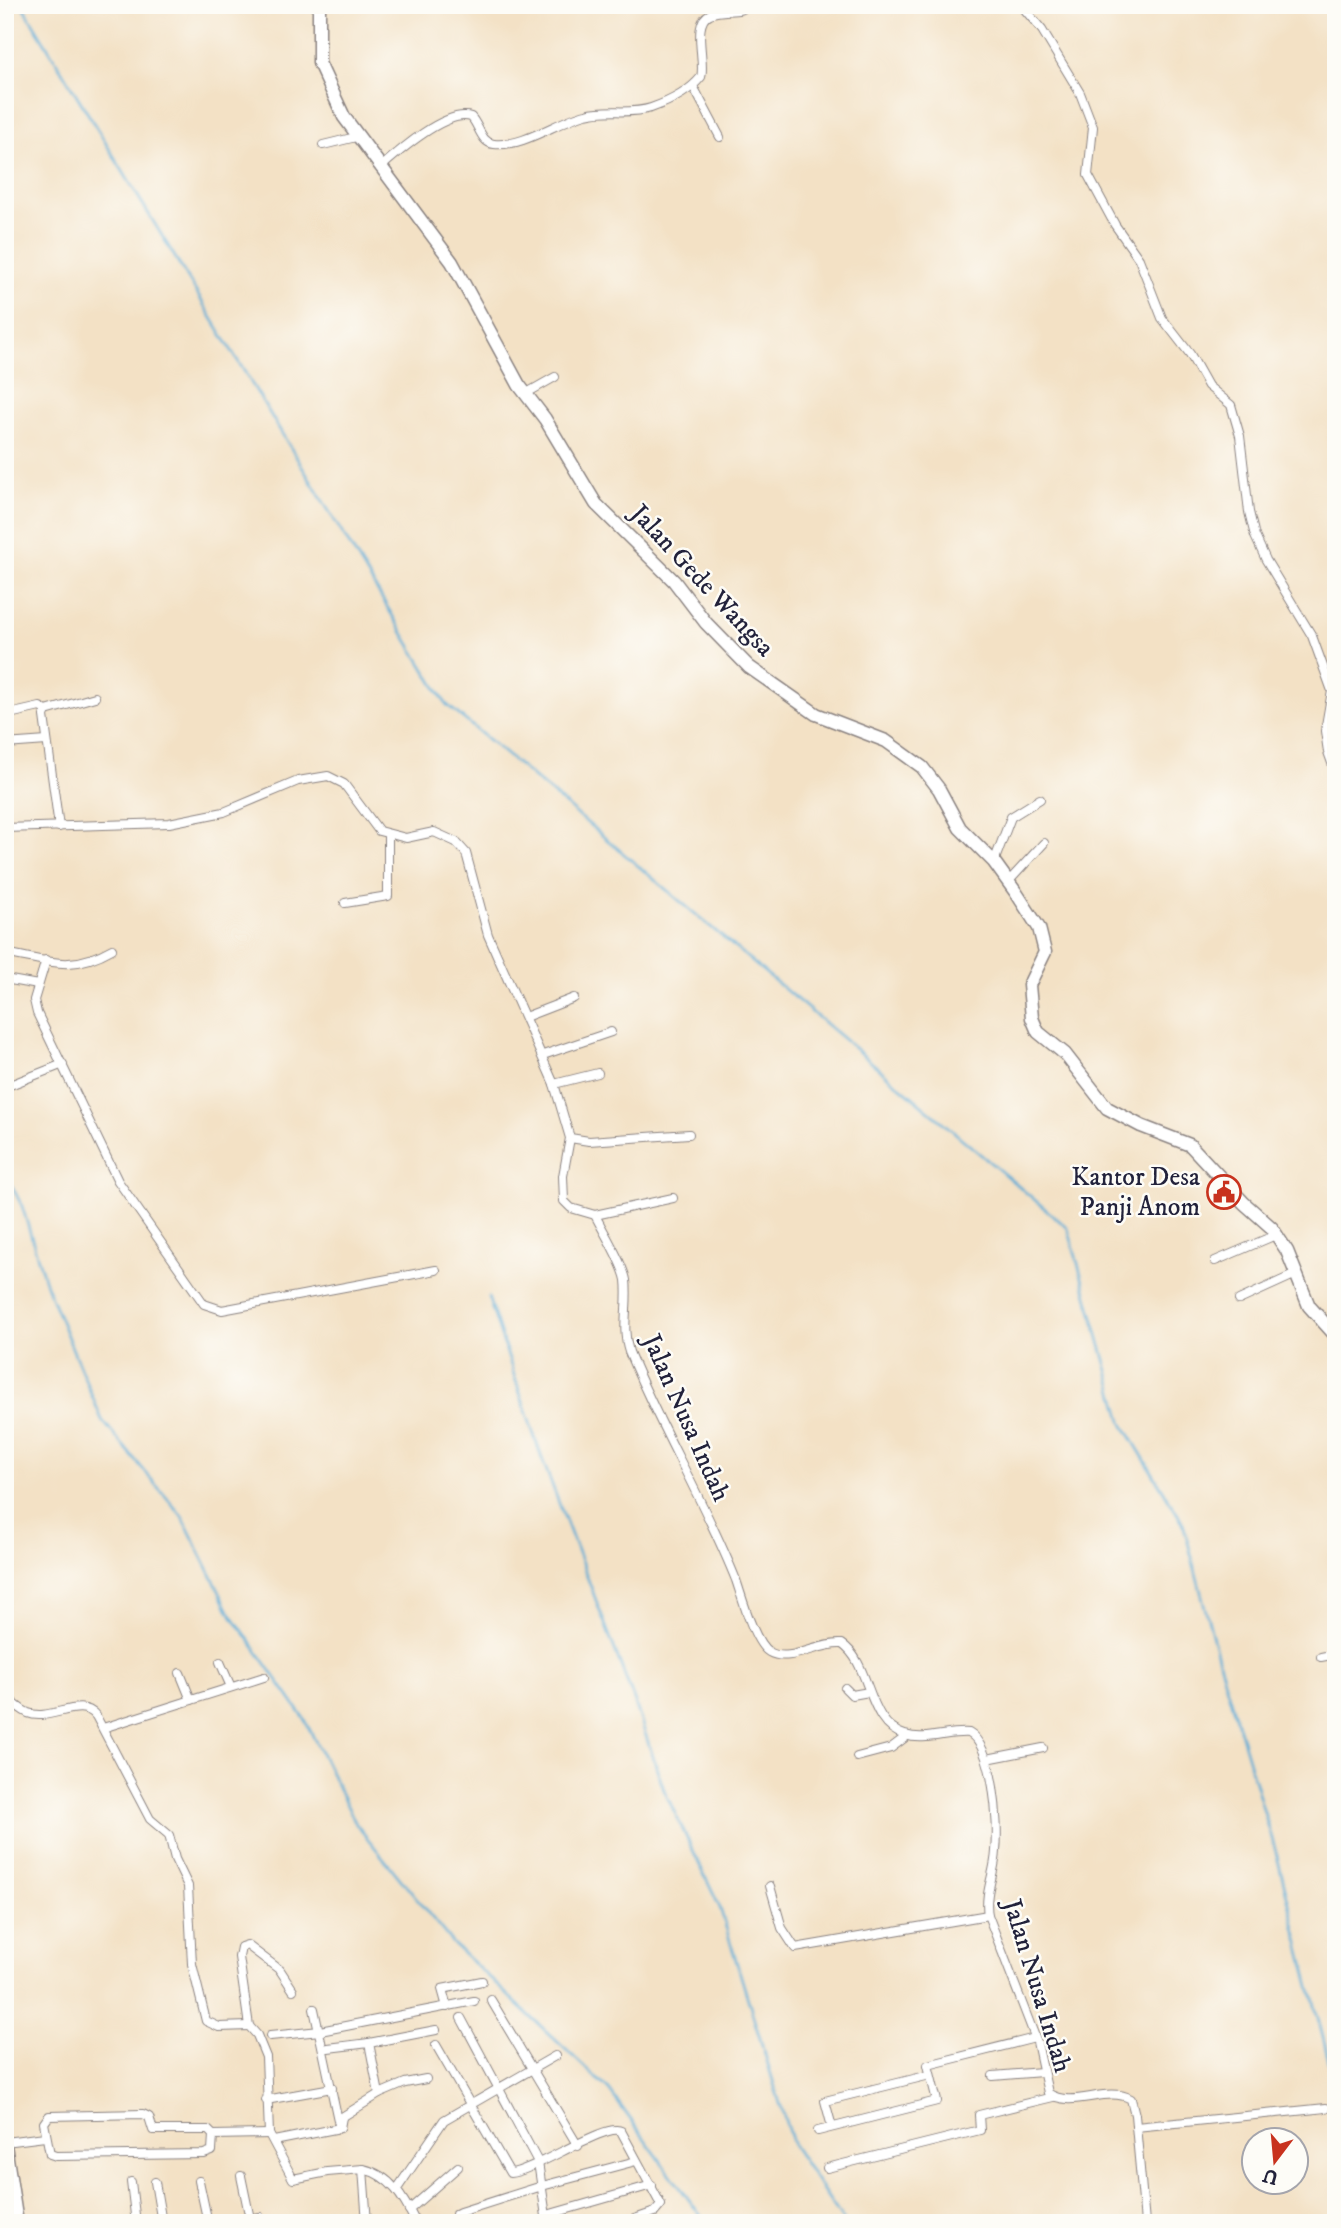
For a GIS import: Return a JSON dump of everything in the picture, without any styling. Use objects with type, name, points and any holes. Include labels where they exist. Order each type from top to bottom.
[{"type":"street","name":"Jalan Gede Wangsa","points":[[319,5],[318,44],[321,70],[356,137],[452,262],[525,394],[545,419],[596,504],[674,581],[706,623],[735,654],[778,690],[816,713],[886,741],[913,758],[939,789],[960,828],[1009,881],[1045,942],[1043,960],[1029,985],[1032,1017],[1038,1032],[1065,1054],[1107,1108],[1190,1145],[1278,1234],[1309,1306],[1336,1336]]},
{"type":"street","points":[[380,168],[422,134],[460,116],[471,117],[489,143],[501,144],[591,112],[649,109],[693,86],[701,77],[704,69],[700,33],[705,18],[711,13],[733,13],[753,5]]},
{"type":"street","points":[[1021,5],[1042,30],[1080,93],[1093,127],[1088,175],[1115,225],[1139,259],[1162,318],[1190,354],[1208,386],[1231,405],[1240,436],[1249,512],[1255,536],[1266,560],[1315,642],[1332,691],[1325,730],[1328,752],[1336,774]]},
{"type":"street","points":[[693,86],[720,137]]},
{"type":"street","points":[[323,145],[356,137]]},
{"type":"street","points":[[525,394],[555,377]]},
{"type":"street","points":[[5,715],[40,707],[46,711],[95,697]]},
{"type":"street","points":[[46,711],[44,716],[59,827]]},
{"type":"street","points":[[5,744],[47,741]]},
{"type":"street","points":[[5,828],[169,823],[224,812],[298,781],[328,776],[344,784],[370,822],[388,835],[406,838],[434,832],[442,834],[466,853],[488,935],[554,1084],[570,1138],[563,1176],[564,1202],[571,1208],[595,1215],[673,1198]]},
{"type":"street","points":[[994,862],[1011,817],[1040,799]]},
{"type":"street","points":[[345,903],[388,897],[388,835]]},
{"type":"street","points":[[1009,881],[1044,843]]},
{"type":"street","points":[[5,953],[81,964],[112,949]]},
{"type":"street","points":[[46,960],[34,1000],[37,1013],[118,1181],[204,1304],[222,1310],[436,1270]]},
{"type":"street","points":[[5,979],[38,985]]},
{"type":"street","points":[[525,1017],[574,998]]},
{"type":"street","points":[[543,1055],[611,1032]]},
{"type":"street","points":[[5,1087],[63,1063]]},
{"type":"street","points":[[554,1084],[598,1073]]},
{"type":"street","points":[[570,1138],[589,1141],[626,1136],[689,1134]]},
{"type":"street","name":"Jalan Nusa Indah","points":[[595,1215],[626,1279],[624,1325],[629,1352],[724,1552],[763,1647],[782,1656],[824,1644],[842,1644],[855,1656],[869,1692],[887,1723],[907,1736]]},
{"type":"street","points":[[1215,1261],[1278,1234]]},
{"type":"street","points":[[1239,1300],[1296,1274]]},
{"type":"street","points":[[1321,1657],[1336,1654]]},
{"type":"street","points":[[220,1662],[231,1687]]},
{"type":"street","points":[[180,1673],[191,1700]]},
{"type":"street","points":[[103,1728],[264,1677]]},
{"type":"street","points":[[845,1688],[852,1695],[869,1692]]},
{"type":"street","points":[[5,1695],[34,1715],[89,1708],[103,1728],[150,1819],[169,1835],[174,1859],[188,1886],[192,1964],[206,2021],[219,2027],[248,2026]]},
{"type":"street","points":[[857,1757],[891,1748],[907,1736],[969,1733],[981,1742],[987,1759],[1043,1748]]},
{"type":"street","name":"Jalan Nusa Indah","points":[[987,1759],[997,1848],[986,1896],[988,1915],[1035,2038],[1048,2093],[1054,2097],[1125,2096],[1134,2105],[1144,2223]]},
{"type":"street","points":[[770,1886],[782,1928],[795,1948],[988,1915]]},
{"type":"street","points":[[293,1990],[280,1970],[264,1956],[247,1945],[241,1947],[239,1957],[248,2026],[257,2035],[266,2057],[266,2100],[271,2138],[293,2179],[327,2172],[363,2169],[384,2177],[397,2189],[416,2223]]},
{"type":"street","points":[[447,2007],[442,1989],[482,1981]]},
{"type":"street","points":[[491,2000],[579,2146]]},
{"type":"street","points":[[270,2036],[320,2031],[474,2001]]},
{"type":"street","points":[[314,2009],[340,2128]]},
{"type":"street","points":[[461,2018],[538,2162],[547,2219],[652,2185]]},
{"type":"street","points":[[328,2048],[436,2030]]},
{"type":"street","points":[[818,2131],[937,2101],[928,2065],[1035,2038]]},
{"type":"street","points":[[369,2043],[379,2094]]},
{"type":"street","points":[[436,2045],[468,2105],[510,2173],[579,2146],[608,2129],[618,2129],[660,2201],[659,2210],[623,2223]]},
{"type":"street","points":[[397,2189],[436,2128],[468,2105],[555,2056]]},
{"type":"street","points":[[993,2076],[1042,2072]]},
{"type":"street","points":[[832,2127],[825,2101],[930,2074]]},
{"type":"street","points":[[340,2128],[342,2117],[351,2109],[405,2082],[426,2079]]},
{"type":"street","points":[[266,2100],[332,2088]]},
{"type":"street","points":[[827,2168],[980,2130],[979,2115],[1054,2097]]},
{"type":"street","points":[[1136,2127],[1326,2108]]},
{"type":"street","points":[[213,2135],[212,2151],[204,2154],[52,2155],[46,2148],[44,2123],[49,2116],[136,2114],[147,2115],[153,2130],[208,2130],[213,2135],[271,2138],[340,2128]]},
{"type":"street","points":[[17,2223],[5,2143],[45,2137]]},
{"type":"street","points":[[458,2223],[456,2214],[460,2212],[542,2186],[636,2161]]},
{"type":"street","points":[[409,2210],[458,2167]]},
{"type":"street","points":[[363,2169],[367,2223]]},
{"type":"street","points":[[228,2223],[255,2218],[241,2176]]},
{"type":"street","points":[[199,2181],[208,2223]]},
{"type":"street","points":[[131,2182],[136,2223]]},
{"type":"street","points":[[155,2182],[162,2223]]},
{"type":"waterway","points":[[22,5],[446,704],[1068,1228],[1123,1424],[1183,1523],[1221,1669],[1276,1852],[1336,2089]]},
{"type":"waterway","points":[[5,1172],[22,1206],[46,1285],[102,1420],[182,1516],[229,1611],[304,1718],[356,1824],[454,1945],[609,2090],[706,2223]]},
{"type":"waterway","points":[[488,1297],[541,1456],[634,1700],[664,1790],[720,1908],[793,2146],[845,2223]]},
{"type":"place","name":"Kantor Desa Panji Anom","points":[[1224,1192]]}]
